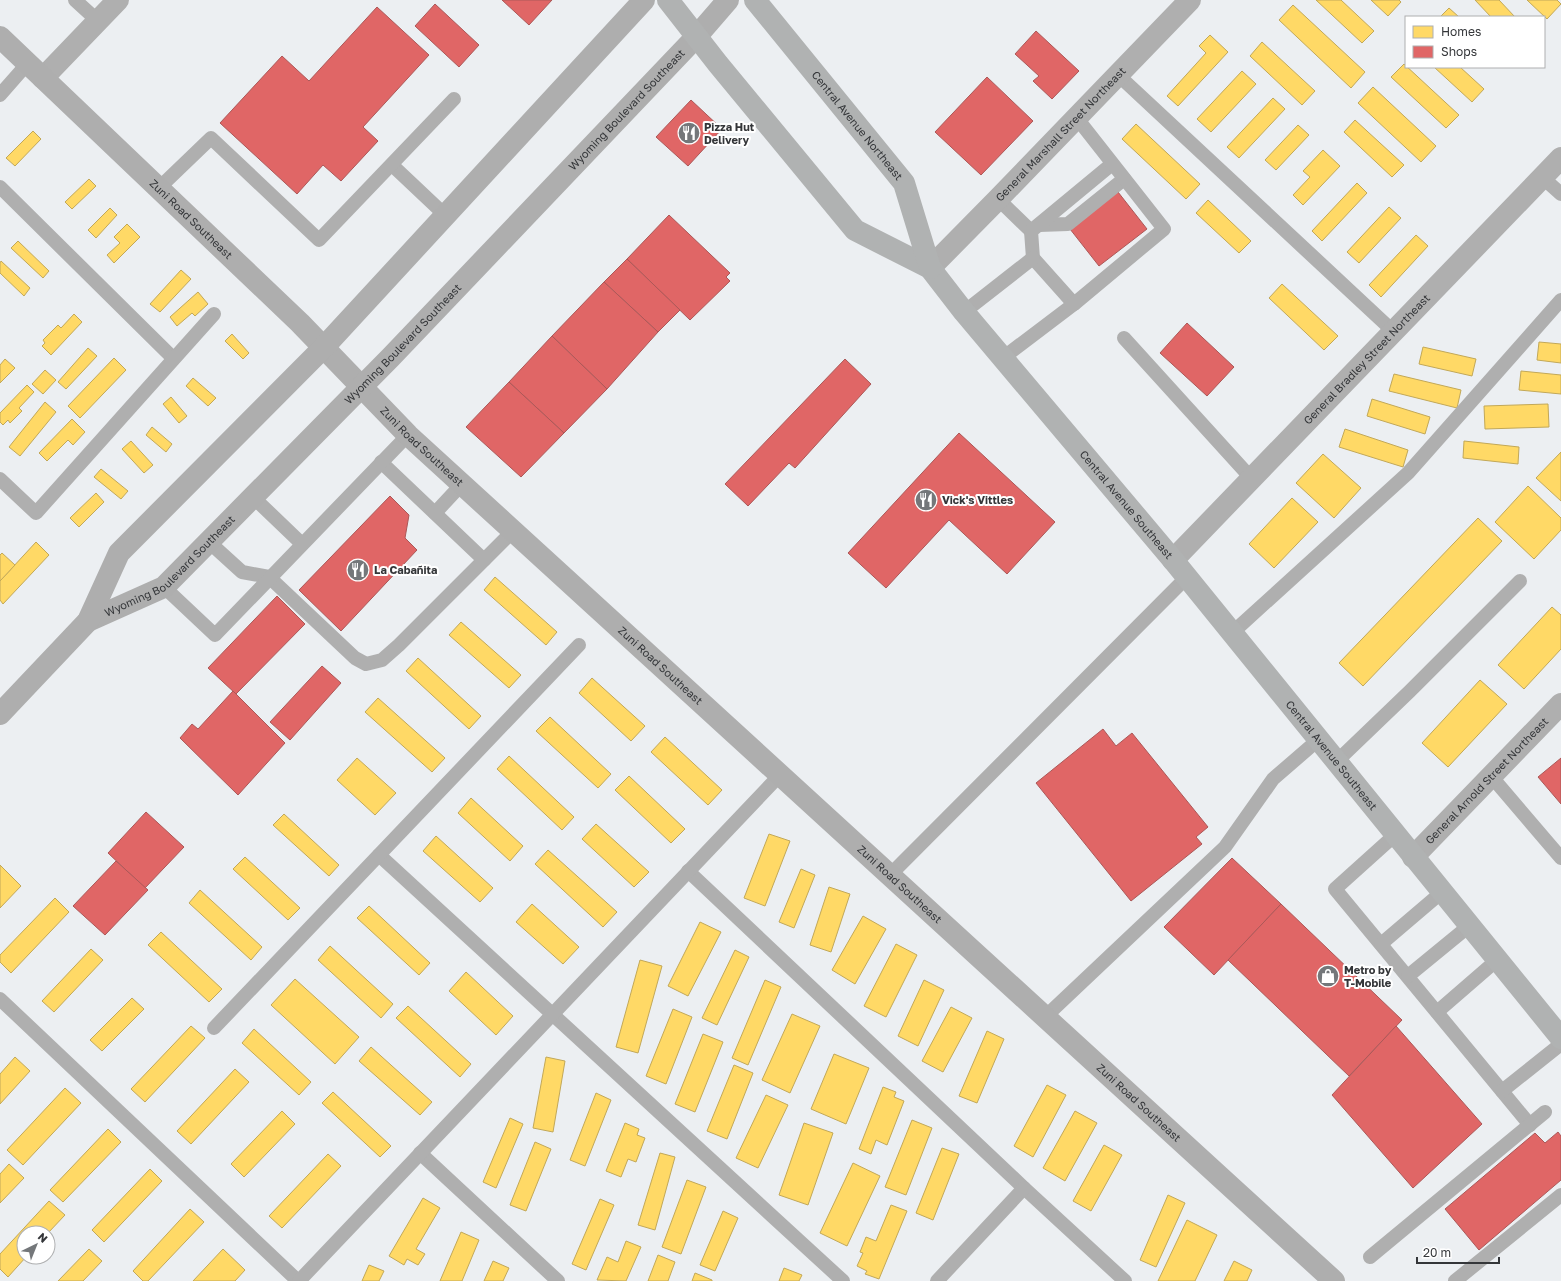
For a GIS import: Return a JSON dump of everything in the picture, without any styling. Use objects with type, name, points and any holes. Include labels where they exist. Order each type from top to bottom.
[{"type":"main road","name":"Wyoming Boulevard Southeast","points":[[0,714],[88,621],[119,553],[324,347],[644,0]]},
{"type":"main road","name":"Central Avenue Southeast","points":[[668,0],[696,37],[855,230],[930,268],[964,312],[1004,357],[1187,577],[1561,1038]]},
{"type":"main road","name":"Wyoming Boulevard Southeast","points":[[88,621],[164,587],[362,386],[696,37],[728,0]]},
{"type":"main road","name":"Central Avenue Northeast","points":[[755,0],[904,183],[930,268]]},
{"type":"main road","name":"Zuni Road Southeast","points":[[0,37],[324,347],[408,435],[1334,1281]]},
{"type":"street","points":[[43,78],[118,0]]},
{"type":"street","name":"General Marshall Street Northeast","points":[[930,268],[1190,0]]},
{"type":"street","name":"General Bradley Street Northeast","points":[[1173,560],[1561,158]]},
{"type":"street","name":"General Arnold Street Northeast","points":[[1413,857],[1561,704]]},
{"type":"lane","points":[[75,0],[98,21]]},
{"type":"lane","points":[[0,95],[28,63]]},
{"type":"lane","points":[[1117,74],[1394,332]]},
{"type":"lane","points":[[159,188],[211,138],[319,240],[454,99]]},
{"type":"lane","points":[[1004,357],[1074,304],[1164,230],[1076,117]]},
{"type":"lane","points":[[1074,304],[1033,258],[1035,228],[1112,164]]},
{"type":"lane","points":[[392,165],[445,215]]},
{"type":"lane","points":[[1542,177],[1561,194]]},
{"type":"lane","points":[[998,199],[1035,228],[1068,224],[1124,179]]},
{"type":"lane","points":[[0,188],[173,358]]},
{"type":"lane","points":[[964,312],[1033,258]]},
{"type":"lane","points":[[1232,633],[1408,473],[1561,300]]},
{"type":"lane","points":[[0,479],[36,513],[173,358],[214,314]]},
{"type":"lane","points":[[1124,338],[1252,479]]},
{"type":"lane","points":[[164,587],[215,635],[269,577],[408,435]]},
{"type":"lane","points":[[381,462],[484,560]]},
{"type":"lane","points":[[435,513],[462,484]]},
{"type":"lane","points":[[253,497],[302,544]]},
{"type":"lane","points":[[209,542],[242,572],[269,577],[355,658],[366,664],[382,660],[399,645],[513,531]]},
{"type":"lane","points":[[890,875],[1187,577]]},
{"type":"lane","points":[[1336,762],[1410,691],[1520,581]]},
{"type":"lane","points":[[214,1028],[579,645]]},
{"type":"lane","points":[[1045,1017],[1225,847],[1273,779],[1318,740]]},
{"type":"lane","points":[[0,999],[298,1281],[780,774]]},
{"type":"lane","points":[[1491,776],[1561,858]]},
{"type":"lane","points":[[1395,835],[1335,889],[1530,1125]]},
{"type":"lane","points":[[379,855],[551,1015],[843,1281]]},
{"type":"lane","points":[[688,871],[1024,1188],[1125,1281]]},
{"type":"lane","points":[[1381,944],[1442,892]]},
{"type":"lane","points":[[1408,976],[1469,926]]},
{"type":"lane","points":[[1437,1012],[1497,960]]},
{"type":"lane","points":[[1502,1091],[1561,1044]]},
{"type":"lane","points":[[1370,1257],[1545,1112]]},
{"type":"lane","points":[[420,1153],[558,1281]]},
{"type":"lane","points":[[937,1281],[1024,1188]]},
{"type":"lane","points":[[1455,1281],[1561,1195]]},
{"type":"building: Homes","points":[[1316,0],[1341,0],[1374,31],[1362,43]]},
{"type":"building: Homes","points":[[1371,0],[1399,0],[1401,2],[1388,16]]},
{"type":"building: Homes","points":[[1475,0],[1499,0],[1514,16],[1490,16]]},
{"type":"building: Homes","points":[[1527,0],[1557,0],[1561,4],[1547,19]]},
{"type":"building: Homes","points":[[1293,5],[1365,72],[1351,88],[1279,20]]},
{"type":"building: Homes","points":[[1449,8],[1458,16],[1441,16]]},
{"type":"building: Homes","points":[[1210,35],[1228,52],[1178,106],[1167,96],[1206,53],[1199,46]]},
{"type":"building: Homes","points":[[1262,42],[1315,91],[1302,105],[1250,56]]},
{"type":"building: Homes","points":[[1404,64],[1405,68],[1408,68],[1459,115],[1446,128],[1391,77]]},
{"type":"building: Homes","points":[[1435,68],[1461,68],[1484,89],[1472,102]]},
{"type":"building: Homes","points":[[1242,71],[1256,84],[1211,132],[1197,119]]},
{"type":"building: Homes","points":[[1373,87],[1436,146],[1421,162],[1358,103]]},
{"type":"building: Homes","points":[[1273,98],[1285,109],[1239,158],[1227,147]]},
{"type":"building: Homes","points":[[1355,120],[1404,165],[1392,177],[1344,132]]},
{"type":"building: Homes","points":[[1136,124],[1200,184],[1186,199],[1122,139]]},
{"type":"building: Homes","points":[[1298,125],[1309,135],[1276,170],[1265,160]]},
{"type":"building: Homes","points":[[33,131],[41,139],[15,166],[6,158]]},
{"type":"building: Homes","points":[[1323,150],[1340,166],[1303,205],[1293,195],[1310,177],[1303,171]]},
{"type":"building: Homes","points":[[89,179],[96,186],[72,209],[65,202]]},
{"type":"building: Homes","points":[[1357,183],[1367,193],[1322,241],[1312,231]]},
{"type":"building: Homes","points":[[1208,200],[1251,241],[1239,253],[1196,213]]},
{"type":"building: Homes","points":[[1389,207],[1401,218],[1359,263],[1347,252]]},
{"type":"building: Homes","points":[[110,208],[117,215],[96,238],[88,230]]},
{"type":"building: Homes","points":[[127,224],[140,237],[114,263],[107,255],[120,243],[114,237]]},
{"type":"building: Homes","points":[[1416,235],[1428,246],[1381,297],[1369,285]]},
{"type":"building: Homes","points":[[18,241],[49,271],[43,278],[11,248]]},
{"type":"building: Homes","points":[[1,261],[30,288],[24,296],[0,273]]},
{"type":"building: Homes","points":[[181,270],[191,279],[160,312],[150,304]]},
{"type":"building: Homes","points":[[1282,284],[1338,336],[1324,350],[1269,298]]},
{"type":"building: Homes","points":[[198,292],[208,304],[195,316],[192,313],[177,326],[170,317]]},
{"type":"building: Homes","points":[[74,314],[82,322],[51,355],[42,346],[45,343],[43,340],[58,325],[61,328]]},
{"type":"building: Homes","points":[[232,334],[249,353],[243,359],[225,341]]},
{"type":"building: Homes","points":[[1539,342],[1561,344],[1561,363],[1537,360]]},
{"type":"building: Homes","points":[[1423,347],[1476,359],[1472,376],[1419,364]]},
{"type":"building: Homes","points":[[88,348],[97,356],[66,389],[58,382]]},
{"type":"building: Homes","points":[[114,358],[126,370],[80,418],[68,406]]},
{"type":"building: Homes","points":[[5,359],[15,368],[0,383],[0,365]]},
{"type":"building: Homes","points":[[45,370],[56,380],[43,394],[32,384]]},
{"type":"building: Homes","points":[[1521,371],[1561,375],[1561,394],[1519,390]]},
{"type":"building: Homes","points":[[1394,374],[1461,390],[1457,408],[1389,391]]},
{"type":"building: Homes","points":[[193,378],[216,398],[208,406],[186,386]]},
{"type":"building: Homes","points":[[27,385],[34,392],[19,408],[22,411],[10,423],[8,420],[3,425],[0,422],[0,413]]},
{"type":"building: Homes","points":[[171,397],[187,416],[179,423],[163,404]]},
{"type":"building: Homes","points":[[1372,399],[1430,417],[1425,434],[1367,416]]},
{"type":"building: Homes","points":[[45,402],[56,412],[20,456],[9,447]]},
{"type":"building: Homes","points":[[1548,404],[1549,427],[1485,429],[1484,406]]},
{"type":"building: Homes","points":[[72,419],[85,432],[73,445],[68,440],[47,461],[39,453]]},
{"type":"building: Homes","points":[[152,427],[172,444],[166,452],[146,435]]},
{"type":"building: Homes","points":[[1345,429],[1408,450],[1403,467],[1339,447]]},
{"type":"building: Homes","points":[[131,441],[153,465],[144,473],[122,449]]},
{"type":"building: Homes","points":[[1464,441],[1519,447],[1518,464],[1463,458]]},
{"type":"building: Homes","points":[[1561,452],[1561,501],[1536,478]]},
{"type":"building: Homes","points":[[1323,454],[1361,488],[1334,518],[1296,483]]},
{"type":"building: Homes","points":[[101,469],[128,491],[121,499],[94,477]]},
{"type":"building: Homes","points":[[1528,486],[1561,518],[1561,530],[1534,559],[1495,522]]},
{"type":"building: Homes","points":[[96,493],[104,502],[79,527],[70,518]]},
{"type":"building: Homes","points":[[1292,498],[1318,522],[1274,568],[1249,544]]},
{"type":"building: Homes","points":[[1478,518],[1502,541],[1363,686],[1339,663]]},
{"type":"building: Homes","points":[[36,542],[49,555],[3,604],[0,600],[0,581]]},
{"type":"building: Homes","points":[[2,553],[15,565],[0,581],[0,555]]},
{"type":"building: Homes","points":[[495,577],[557,632],[546,645],[484,590]]},
{"type":"building: Homes","points":[[1552,607],[1561,615],[1561,649],[1524,689],[1498,665]]},
{"type":"building: Homes","points":[[461,622],[521,675],[509,688],[449,635]]},
{"type":"building: Homes","points":[[418,658],[481,716],[469,729],[406,671]]},
{"type":"building: Homes","points":[[592,678],[645,726],[631,741],[579,693]]},
{"type":"building: Homes","points":[[1480,680],[1507,704],[1448,767],[1422,743]]},
{"type":"building: Homes","points":[[378,698],[445,758],[432,772],[365,712]]},
{"type":"building: Homes","points":[[550,717],[611,774],[598,788],[536,731]]},
{"type":"building: Homes","points":[[665,737],[722,790],[708,805],[651,752]]},
{"type":"building: Homes","points":[[509,756],[574,817],[562,830],[497,769]]},
{"type":"building: Homes","points":[[357,758],[396,793],[375,815],[337,780]]},
{"type":"building: Homes","points":[[629,776],[685,829],[671,843],[615,790]]},
{"type":"building: Homes","points":[[471,798],[523,846],[510,861],[458,813]]},
{"type":"building: Homes","points":[[284,814],[339,865],[329,876],[273,825]]},
{"type":"building: Homes","points":[[596,824],[649,872],[634,887],[582,839]]},
{"type":"building: Homes","points":[[769,834],[790,841],[765,906],[744,898]]},
{"type":"building: Homes","points":[[436,836],[493,888],[480,902],[423,851]]},
{"type":"building: Homes","points":[[548,850],[617,912],[603,927],[535,864]]},
{"type":"building: Homes","points":[[245,857],[300,908],[288,920],[233,869]]},
{"type":"building: Homes","points":[[0,865],[21,886],[0,908]]},
{"type":"building: Homes","points":[[801,869],[815,875],[794,928],[779,922]]},
{"type":"building: Homes","points":[[829,887],[850,894],[831,952],[810,945]]},
{"type":"building: Homes","points":[[200,890],[262,947],[251,960],[189,903]]},
{"type":"building: Homes","points":[[55,898],[69,912],[11,973],[0,962],[0,955]]},
{"type":"building: Homes","points":[[532,904],[579,947],[563,964],[516,922]]},
{"type":"building: Homes","points":[[369,906],[430,963],[419,975],[357,918]]},
{"type":"building: Homes","points":[[863,916],[886,929],[855,984],[832,970]]},
{"type":"building: Homes","points":[[700,922],[721,932],[688,996],[668,986]]},
{"type":"building: Homes","points":[[161,932],[222,989],[209,1002],[148,945]]},
{"type":"building: Homes","points":[[896,944],[917,955],[886,1017],[864,1006]]},
{"type":"building: Homes","points":[[330,946],[393,1004],[381,1018],[318,960]]},
{"type":"building: Homes","points":[[91,949],[103,960],[54,1012],[42,1001]]},
{"type":"building: Homes","points":[[735,950],[749,957],[717,1025],[702,1018]]},
{"type":"building: Homes","points":[[640,960],[662,966],[638,1053],[616,1047]]},
{"type":"building: Homes","points":[[466,972],[513,1016],[496,1035],[449,991]]},
{"type":"building: Homes","points":[[295,979],[359,1037],[335,1064],[271,1005]]},
{"type":"building: Homes","points":[[765,980],[781,987],[748,1065],[732,1058]]},
{"type":"building: Homes","points":[[924,980],[944,990],[918,1046],[898,1036]]},
{"type":"building: Homes","points":[[132,998],[144,1009],[102,1051],[90,1040]]},
{"type":"building: Homes","points":[[408,1006],[471,1064],[460,1077],[396,1018]]},
{"type":"building: Homes","points":[[951,1007],[972,1018],[943,1072],[922,1061]]},
{"type":"building: Homes","points":[[673,1009],[692,1017],[666,1084],[646,1076]]},
{"type":"building: Homes","points":[[792,1014],[820,1026],[790,1093],[762,1080]]},
{"type":"building: Homes","points":[[191,1026],[205,1038],[145,1102],[131,1089]]},
{"type":"building: Homes","points":[[254,1029],[311,1082],[299,1095],[242,1043]]},
{"type":"building: Homes","points":[[987,1031],[1004,1039],[977,1103],[959,1096]]},
{"type":"building: Homes","points":[[703,1034],[723,1042],[695,1112],[675,1104]]},
{"type":"building: Homes","points":[[371,1047],[432,1102],[420,1115],[359,1061]]},
{"type":"building: Homes","points":[[834,1054],[869,1068],[846,1124],[811,1109]]},
{"type":"building: Homes","points":[[15,1057],[30,1071],[0,1104],[0,1074]]},
{"type":"building: Homes","points":[[546,1057],[565,1061],[553,1132],[533,1128]]},
{"type":"building: Homes","points":[[734,1065],[753,1073],[727,1139],[707,1131]]},
{"type":"building: Homes","points":[[235,1069],[249,1082],[191,1144],[177,1131]]},
{"type":"building: Homes","points":[[1047,1085],[1066,1095],[1033,1157],[1014,1146]]},
{"type":"building: Homes","points":[[883,1087],[896,1092],[894,1097],[904,1101],[887,1145],[876,1140],[871,1154],[859,1149]]},
{"type":"building: Homes","points":[[65,1088],[81,1103],[23,1165],[7,1150]]},
{"type":"building: Homes","points":[[333,1092],[391,1146],[380,1157],[322,1103]]},
{"type":"building: Homes","points":[[596,1093],[611,1100],[585,1166],[570,1160]]},
{"type":"building: Homes","points":[[766,1095],[788,1105],[758,1168],[736,1158]]},
{"type":"building: Homes","points":[[282,1111],[295,1124],[244,1177],[231,1164]]},
{"type":"building: Homes","points":[[1075,1111],[1097,1123],[1065,1181],[1043,1168]]},
{"type":"building: Homes","points":[[510,1118],[523,1124],[496,1188],[483,1182]]},
{"type":"building: Homes","points":[[912,1120],[932,1128],[906,1195],[885,1187]]},
{"type":"building: Homes","points":[[625,1123],[639,1129],[637,1135],[645,1138],[636,1162],[628,1159],[621,1177],[606,1171]]},
{"type":"building: Homes","points":[[804,1123],[833,1133],[808,1205],[779,1195]]},
{"type":"building: Homes","points":[[108,1129],[121,1142],[63,1202],[50,1190]]},
{"type":"building: Homes","points":[[535,1142],[551,1149],[526,1211],[510,1205]]},
{"type":"building: Homes","points":[[1104,1145],[1122,1155],[1091,1211],[1073,1201]]},
{"type":"building: Homes","points":[[942,1148],[959,1154],[933,1220],[916,1213]]},
{"type":"building: Homes","points":[[660,1153],[675,1157],[655,1230],[638,1225]]},
{"type":"building: Homes","points":[[328,1154],[341,1166],[282,1228],[269,1216]]},
{"type":"building: Homes","points":[[853,1163],[880,1176],[847,1246],[820,1233]]},
{"type":"building: Homes","points":[[9,1164],[24,1178],[0,1203],[0,1174]]},
{"type":"building: Homes","points":[[150,1169],[162,1181],[104,1242],[92,1230]]},
{"type":"building: Homes","points":[[687,1180],[706,1187],[681,1254],[662,1247]]},
{"type":"building: Homes","points":[[1168,1195],[1185,1203],[1156,1267],[1140,1260]]},
{"type":"building: Homes","points":[[423,1198],[440,1208],[416,1249],[425,1254],[418,1265],[407,1259],[404,1265],[389,1256]]},
{"type":"building: Homes","points":[[600,1199],[614,1205],[586,1270],[572,1264]]},
{"type":"building: Homes","points":[[49,1201],[65,1215],[56,1225],[27,1225]]},
{"type":"building: Homes","points":[[891,1205],[907,1211],[879,1279],[865,1274],[867,1271],[857,1266],[863,1253],[860,1252],[866,1237],[876,1241]]},
{"type":"building: Homes","points":[[190,1209],[204,1222],[148,1281],[143,1281],[133,1271]]},
{"type":"building: Homes","points":[[723,1211],[738,1218],[715,1271],[700,1265]]},
{"type":"building: Homes","points":[[1187,1220],[1217,1235],[1195,1281],[1158,1281]]},
{"type":"building: Homes","points":[[461,1232],[479,1240],[462,1281],[440,1281]]},
{"type":"building: Homes","points":[[16,1237],[16,1265],[19,1265],[8,1277],[0,1269],[0,1254]]},
{"type":"building: Homes","points":[[626,1241],[641,1247],[626,1281],[597,1280],[607,1257],[618,1262]]},
{"type":"building: Homes","points":[[89,1249],[102,1261],[83,1281],[58,1281]]},
{"type":"building: Homes","points":[[223,1249],[245,1270],[235,1281],[193,1281]]},
{"type":"building: Homes","points":[[658,1255],[675,1262],[668,1281],[648,1281]]},
{"type":"building: Homes","points":[[493,1261],[509,1268],[503,1281],[484,1281]]},
{"type":"building: Homes","points":[[1234,1261],[1252,1270],[1247,1281],[1224,1281]]},
{"type":"building: Homes","points":[[369,1265],[384,1271],[379,1281],[362,1281]]},
{"type":"building: Homes","points":[[784,1268],[802,1275],[799,1281],[779,1281]]},
{"type":"building: Homes","points":[[695,1273],[712,1280],[712,1281],[692,1281]]},
{"type":"building: Shops","points":[[502,0],[552,0],[529,25]]},
{"type":"building: Shops","points":[[435,4],[479,45],[459,67],[415,26]]},
{"type":"building: Shops","points":[[377,7],[429,55],[363,127],[378,141],[341,181],[323,165],[297,194],[220,123],[282,56],[309,81]]},
{"type":"building: Shops","points":[[1036,31],[1079,71],[1052,99],[1033,81],[1039,76],[1015,54]]},
{"type":"building: Shops","points":[[987,77],[1033,121],[981,175],[935,132]]},
{"type":"building: Shops","name":"Pizza Hut Delivery","points":[[691,100],[722,129],[688,166],[656,137]]},
{"type":"building: Shops","points":[[1118,192],[1147,229],[1099,266],[1070,229]]},
{"type":"building: Shops","points":[[669,215],[730,273],[726,277],[730,281],[690,320],[627,259]]},
{"type":"building: Shops","points":[[627,259],[680,310],[658,332],[604,282]]},
{"type":"building: Shops","points":[[604,282],[658,332],[607,389],[552,336]]},
{"type":"building: Shops","points":[[1187,323],[1234,367],[1207,396],[1160,353]]},
{"type":"building: Shops","points":[[552,336],[607,389],[564,433],[509,382]]},
{"type":"building: Shops","points":[[845,359],[871,384],[795,468],[789,463],[748,506],[725,484]]},
{"type":"building: Shops","points":[[509,382],[564,433],[521,477],[466,427]]},
{"type":"building: Shops","points":[[959,433],[1055,522],[1007,574],[949,520],[886,588],[848,553]]},
{"type":"building: Shops","name":"La Cabañita","points":[[390,496],[409,515],[405,538],[417,550],[341,631],[299,590]]},
{"type":"building: Shops","points":[[277,596],[305,624],[236,694],[208,668]]},
{"type":"building: Shops","points":[[322,666],[341,683],[290,740],[270,722]]},
{"type":"building: Shops","points":[[233,691],[285,743],[238,795],[180,738],[192,724],[198,729]]},
{"type":"building: Shops","points":[[1103,729],[1116,746],[1132,733],[1208,827],[1196,837],[1202,844],[1131,901],[1036,783]]},
{"type":"building: Shops","points":[[1561,758],[1561,804],[1538,777]]},
{"type":"building: Shops","points":[[146,812],[184,847],[145,888],[108,853]]},
{"type":"building: Shops","points":[[1232,858],[1281,904],[1214,975],[1164,927]]},
{"type":"building: Shops","points":[[116,861],[148,890],[105,935],[73,906]]},
{"type":"building: Shops","points":[[1281,904],[1402,1020],[1349,1076],[1228,960]]},
{"type":"building: Shops","points":[[1396,1026],[1482,1124],[1413,1188],[1332,1095]]},
{"type":"building: Shops","points":[[1558,1132],[1561,1136],[1561,1180],[1479,1250],[1445,1209],[1535,1133],[1545,1143]]},
{"type":"place","name":"Pizza Hut Delivery","points":[[689,133]]},
{"type":"place","name":"Vick's Vittles","points":[[926,500]]},
{"type":"place","name":"La Cabañita","points":[[358,570]]},
{"type":"place","name":"Metro by T-Mobile","points":[[1328,976]]}]
